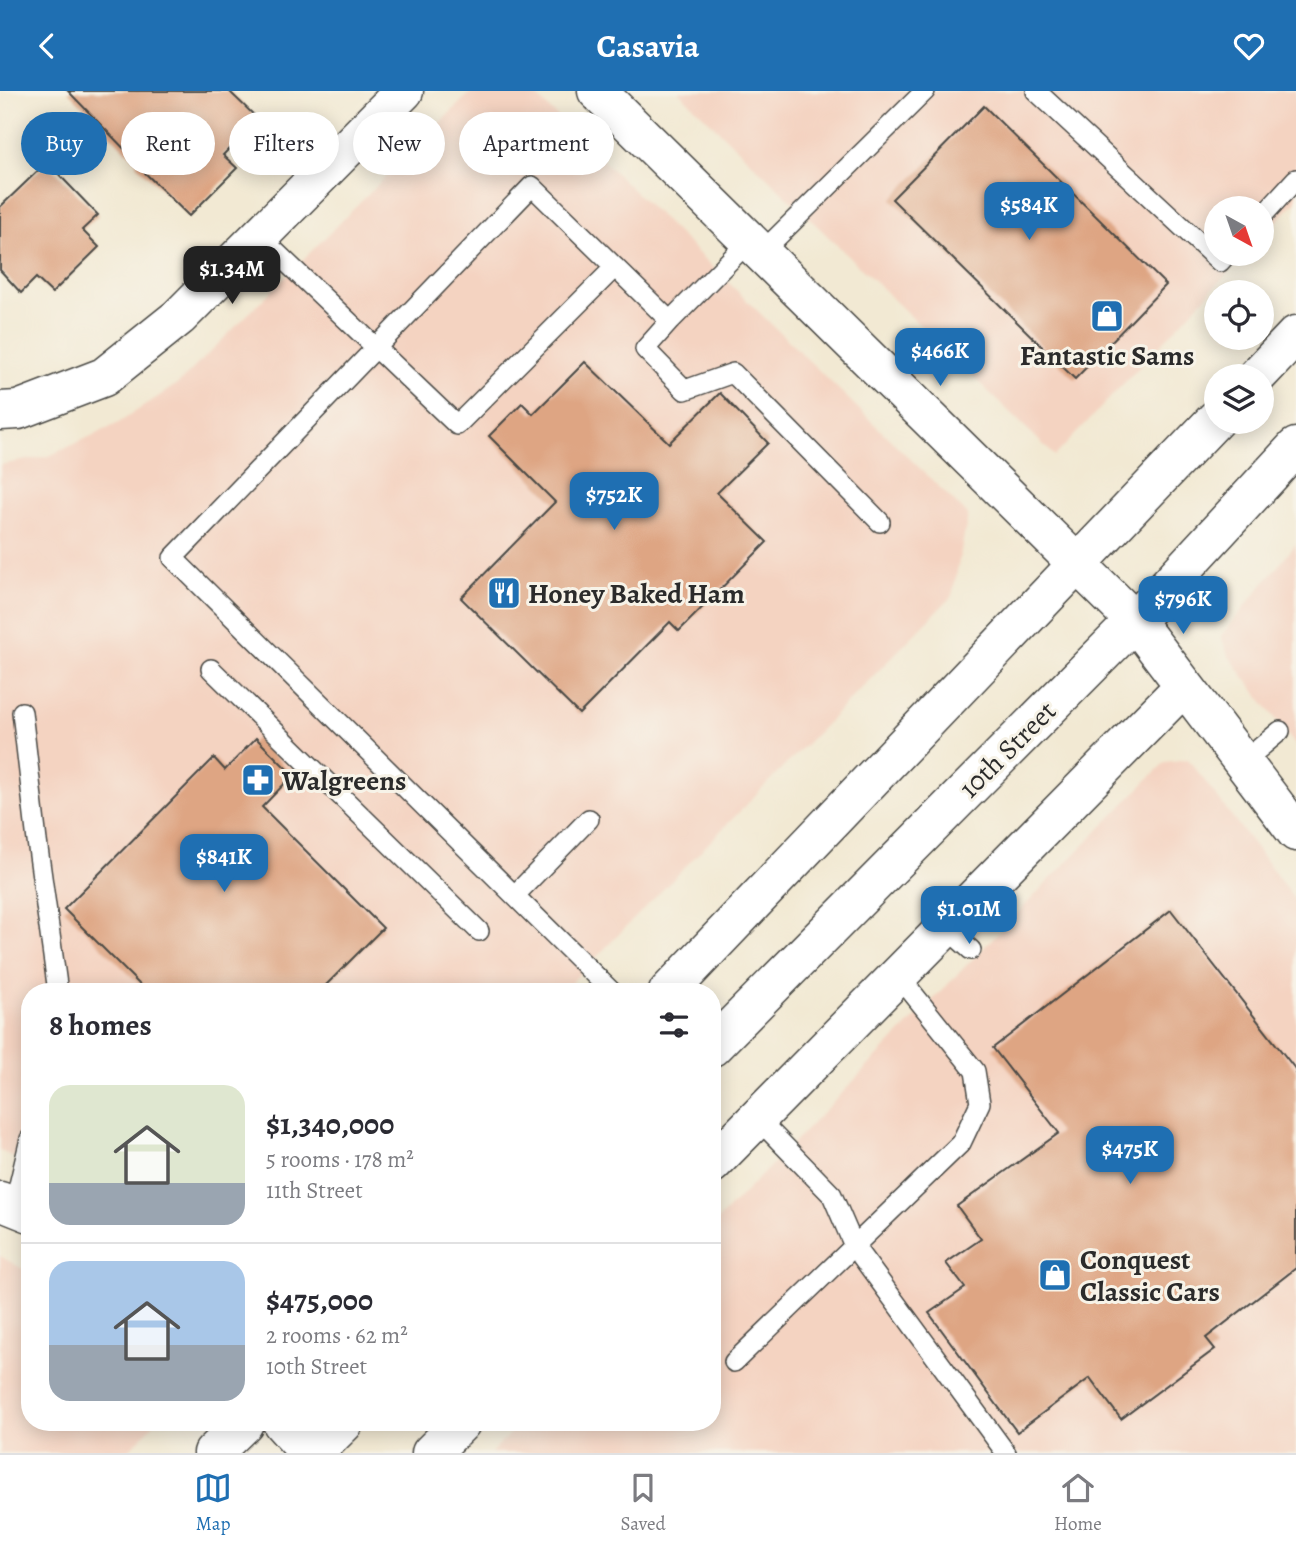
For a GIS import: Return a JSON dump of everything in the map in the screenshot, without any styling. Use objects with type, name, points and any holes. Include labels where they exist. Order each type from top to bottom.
[{"type":"street","points":[[0,411],[18,410],[104,377],[179,317],[404,91]]},
{"type":"street","points":[[597,91],[1135,621],[1296,832]]},
{"type":"street","points":[[1268,364],[1296,335]]},
{"type":"street","points":[[677,983],[1204,432]]},
{"type":"street","name":"10th Street","points":[[721,1038],[1293,458]]},
{"type":"street","points":[[721,1155],[898,975],[958,939],[1184,686]]},
{"type":"street","points":[[214,1453],[236,1431]]},
{"type":"street","points":[[290,1431],[312,1453],[335,1431]]},
{"type":"street","points":[[431,1453],[453,1431]]},
{"type":"lane","points":[[880,523],[733,373],[685,390],[645,349],[670,321],[925,91]]},
{"type":"lane","points":[[1036,91],[1204,247]]},
{"type":"lane","points":[[1274,203],[1296,179]]},
{"type":"lane","points":[[603,983],[173,558],[532,186],[670,321]]},
{"type":"lane","points":[[260,236],[457,425],[615,267]]},
{"type":"lane","points":[[211,669],[479,931]]},
{"type":"lane","points":[[22,712],[57,983]]},
{"type":"lane","points":[[1243,762],[1280,731]]},
{"type":"lane","points":[[514,895],[589,819]]},
{"type":"lane","points":[[734,1362],[961,1143],[980,1103],[975,1072],[898,975]]},
{"type":"lane","points":[[757,1118],[832,1195],[854,1246],[1006,1453]]},
{"type":"lane","points":[[14,1207],[21,1177]]},
{"type":"shaded area","points":[[472,91],[531,91],[553,112],[459,112],[459,175],[614,175],[614,172],[968,515],[952,596],[571,983],[21,983],[21,1160],[0,1151],[0,465],[49,456],[117,424],[179,383],[388,175],[445,175],[445,118]]},
{"type":"shaded area","points":[[678,91],[1296,91],[1296,201],[1274,224],[1274,196],[1204,196],[1204,266],[1235,266],[1221,280],[1204,280],[1204,298],[1055,456]]},
{"type":"shaded area","points":[[1296,544],[1296,746],[1228,655],[1221,636]]},
{"type":"shaded area","points":[[1188,759],[1296,901],[1296,1453],[491,1453],[512,1431],[721,1431],[721,1217],[1165,762]]},
{"type":"shaded area","points":[[0,1256],[21,1268],[21,1431],[147,1431],[126,1453],[0,1453]]},
{"type":"building","points":[[68,91],[229,91],[251,112],[229,112],[229,149],[223,155],[229,161],[230,175],[189,216],[147,175],[215,175],[215,112],[121,112],[121,146],[107,131],[107,112],[88,112]]},
{"type":"building","points":[[984,106],[1166,285],[1075,379],[892,199]]},
{"type":"building","points":[[33,175],[60,175],[98,215],[82,230],[99,247],[52,293],[36,278],[21,293],[0,270],[0,207]]},
{"type":"building","points":[[585,362],[669,443],[720,393],[768,443],[717,493],[767,542],[679,631],[670,622],[579,714],[461,598],[555,502],[489,436],[522,403],[533,414]]},
{"type":"building","name":"Walgreens","points":[[256,738],[293,775],[262,807],[383,928],[328,983],[138,983],[64,909],[214,758],[225,770]]},
{"type":"building","points":[[1171,910],[1296,1070],[1296,1268],[1206,1338],[1215,1349],[1121,1419],[1090,1378],[1017,1432],[929,1313],[965,1288],[946,1263],[981,1239],[957,1206],[1059,1133],[993,1048]]},
{"type":"place","name":"Fantastic Sams","points":[[1107,316]]},
{"type":"place","name":"Honey Baked Ham","points":[[504,593]]},
{"type":"place","name":"Walgreens","points":[[258,780]]},
{"type":"place","name":"Conquest Classic Cars","points":[[1055,1275]]}]
